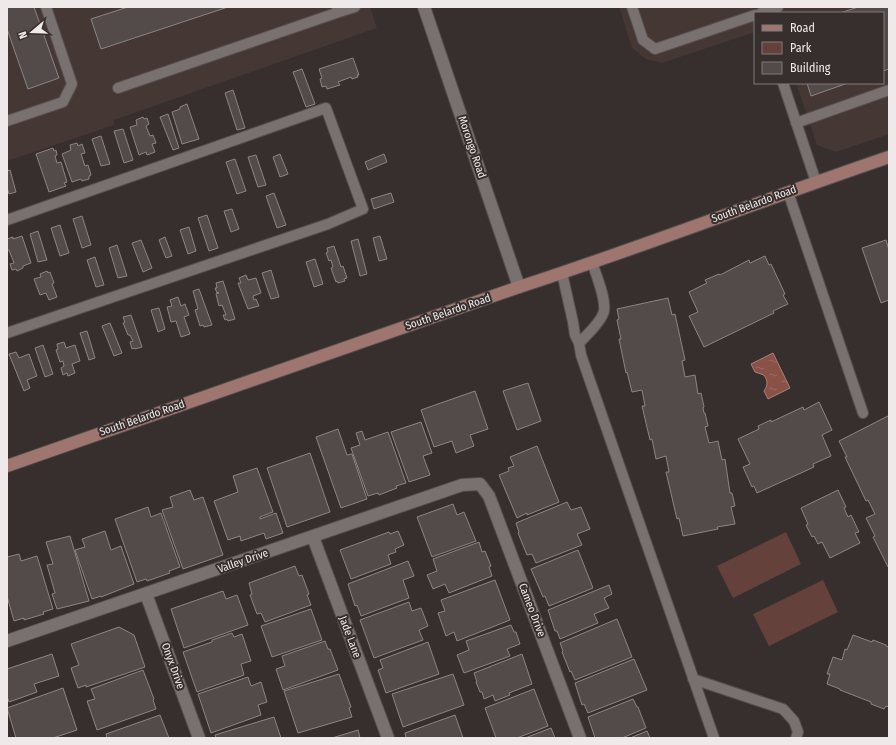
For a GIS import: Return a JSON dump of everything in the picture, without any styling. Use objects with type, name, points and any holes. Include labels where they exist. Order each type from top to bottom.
[{"type":"street","name":"Morongo Road","points":[[424,7],[519,287]]},
{"type":"street","name":"South Belardo Road","points":[[7,466],[562,273],[889,157]]},
{"type":"street","name":"Valley Drive","points":[[7,642],[462,485],[480,484]]},
{"type":"street","name":"Cameo Drive","points":[[480,484],[490,496],[580,738]]},
{"type":"street","name":"Jade Lane","points":[[313,537],[388,738]]},
{"type":"street","name":"Onyx Drive","points":[[146,594],[199,738]]},
{"type":"lane","points":[[7,121],[63,102],[72,84],[46,7]]},
{"type":"lane","points":[[118,88],[338,10],[355,7]]},
{"type":"lane","points":[[632,7],[643,40],[655,49],[754,15]]},
{"type":"lane","points":[[763,12],[778,7]]},
{"type":"lane","points":[[783,84],[816,182]]},
{"type":"lane","points":[[796,123],[889,90]]},
{"type":"lane","points":[[7,220],[326,108],[363,209],[328,224],[7,333]]},
{"type":"lane","points":[[788,192],[863,413]]},
{"type":"lane","points":[[579,343],[599,320],[604,310],[602,295],[592,262]]},
{"type":"lane","points":[[562,273],[573,322],[574,335],[579,343],[580,355],[714,738]]},
{"type":"lane","points":[[693,679],[783,709],[794,721],[798,732],[796,738]]},
{"type":"shaded area","points":[[7,7],[370,7],[377,28],[114,120],[114,125],[7,161]]},
{"type":"shaded area","points":[[619,7],[889,7],[889,134],[836,152],[817,145],[796,84],[884,84],[884,12],[754,12],[754,32],[662,63],[646,59],[632,48]]},
{"type":"green space","points":[[786,532],[801,564],[733,598],[717,566]]},
{"type":"green space","points":[[823,580],[838,612],[769,646],[753,614]]},
{"type":"water","points":[[773,353],[790,388],[768,399],[764,391],[767,381],[764,375],[755,372],[751,364]]},
{"type":"building","points":[[7,7],[34,7],[59,78],[28,89],[7,29]]},
{"type":"building","points":[[128,7],[228,7],[101,49],[91,19]]},
{"type":"building","points":[[858,7],[889,7],[889,69],[884,71],[884,12],[843,12]]},
{"type":"building","points":[[353,58],[359,75],[357,75],[358,77],[352,79],[351,77],[338,82],[340,85],[327,89],[326,86],[322,87],[320,79],[322,78],[319,69]]},
{"type":"building","points":[[302,69],[315,104],[306,107],[293,72]]},
{"type":"building","points":[[807,84],[845,84],[811,96]]},
{"type":"building","points":[[233,90],[245,128],[237,130],[225,93]]},
{"type":"building","points":[[187,104],[199,139],[182,144],[172,112]]},
{"type":"building","points":[[168,114],[179,148],[173,150],[160,117]]},
{"type":"building","points":[[143,117],[144,119],[147,118],[149,124],[146,126],[150,136],[153,135],[156,143],[152,144],[155,152],[147,155],[146,152],[139,155],[130,127],[137,125],[136,120]]},
{"type":"building","points":[[123,129],[133,160],[124,163],[114,131]]},
{"type":"building","points":[[101,136],[110,164],[101,166],[92,139]]},
{"type":"building","points":[[77,143],[78,146],[82,144],[85,153],[81,154],[85,166],[88,165],[91,175],[89,176],[89,179],[82,181],[81,179],[72,182],[62,154],[71,150],[70,145]]},
{"type":"building","points":[[53,148],[54,151],[56,150],[57,155],[55,156],[57,163],[61,162],[67,182],[64,183],[66,186],[49,192],[36,154]]},
{"type":"building","points":[[280,154],[288,174],[280,177],[273,157]]},
{"type":"building","points":[[384,154],[387,162],[368,170],[365,162]]},
{"type":"building","points":[[256,155],[266,185],[258,187],[248,157]]},
{"type":"building","points":[[235,159],[246,191],[237,194],[226,162]]},
{"type":"building","points":[[10,170],[16,192],[9,194],[7,187],[7,171]]},
{"type":"building","points":[[274,193],[286,225],[277,228],[266,196]]},
{"type":"building","points":[[391,193],[394,202],[374,209],[371,199]]},
{"type":"building","points":[[232,209],[239,229],[231,232],[224,211]]},
{"type":"building","points":[[207,215],[218,248],[209,251],[198,218]]},
{"type":"building","points":[[82,216],[91,245],[82,248],[73,219]]},
{"type":"building","points":[[60,225],[69,253],[60,256],[51,228]]},
{"type":"building","points":[[189,227],[196,251],[188,254],[180,230]]},
{"type":"building","points":[[38,231],[47,260],[38,262],[30,234]]},
{"type":"building","points":[[22,236],[31,263],[23,266],[23,268],[17,271],[16,269],[12,270],[10,264],[14,263],[9,250],[7,250],[7,239]]},
{"type":"building","points":[[380,236],[387,259],[379,261],[373,238]]},
{"type":"building","points":[[165,237],[172,256],[166,258],[159,240]]},
{"type":"building","points":[[358,239],[367,274],[360,276],[351,241]]},
{"type":"building","points":[[141,240],[152,268],[143,272],[132,243]]},
{"type":"building","points":[[886,240],[889,250],[889,300],[881,303],[862,248]]},
{"type":"building","points":[[117,245],[127,276],[118,278],[109,248]]},
{"type":"building","points":[[334,246],[341,267],[343,266],[347,278],[344,279],[345,281],[338,283],[337,281],[336,282],[331,268],[333,267],[331,260],[329,261],[326,253],[328,252],[327,248]]},
{"type":"building","points":[[765,256],[769,265],[771,264],[788,304],[773,311],[774,313],[704,347],[689,316],[698,312],[689,292],[707,283],[705,280],[719,274],[720,275],[749,260],[750,263]]},
{"type":"building","points":[[95,257],[104,285],[96,287],[87,260]]},
{"type":"building","points":[[315,259],[323,284],[314,287],[306,262]]},
{"type":"building","points":[[271,270],[279,297],[271,299],[262,273]]},
{"type":"building","points":[[47,271],[48,273],[50,272],[54,283],[52,284],[57,297],[49,300],[46,293],[40,295],[34,279],[41,277],[40,274]]},
{"type":"building","points":[[246,275],[248,280],[256,278],[261,293],[253,296],[254,300],[256,299],[259,306],[248,309],[238,283],[241,283],[239,278]]},
{"type":"building","points":[[223,281],[235,319],[228,321],[227,319],[225,320],[223,315],[226,315],[222,305],[219,306],[216,294],[219,293],[217,293],[215,288],[217,288],[216,283]]},
{"type":"building","points":[[199,289],[212,325],[204,327],[203,325],[200,326],[195,310],[198,309],[193,291]]},
{"type":"building","points":[[178,297],[181,306],[185,304],[189,315],[184,317],[190,334],[181,337],[176,321],[171,322],[167,307],[172,306],[170,300]]},
{"type":"building","points":[[668,298],[672,315],[675,314],[685,360],[682,361],[685,377],[695,375],[698,394],[701,393],[704,413],[708,426],[705,427],[709,443],[718,441],[722,460],[725,459],[730,493],[732,493],[735,506],[731,507],[735,524],[683,536],[679,518],[677,519],[666,472],[669,472],[666,456],[656,459],[652,439],[650,440],[642,406],[645,406],[642,390],[632,392],[627,372],[626,373],[619,339],[621,339],[617,320],[619,319],[617,309]]},
{"type":"building","points":[[159,308],[165,329],[158,332],[151,310]]},
{"type":"building","points":[[131,315],[142,347],[135,349],[132,349],[130,342],[133,341],[130,335],[128,335],[123,323],[125,322],[123,317]]},
{"type":"building","points":[[110,323],[122,353],[114,356],[102,326]]},
{"type":"building","points":[[87,331],[95,358],[89,360],[80,333]]},
{"type":"building","points":[[64,342],[66,348],[75,345],[80,361],[72,364],[75,373],[68,376],[67,373],[63,375],[61,368],[64,366],[63,361],[60,362],[56,350],[58,349],[57,344]]},
{"type":"building","points":[[43,345],[53,374],[45,377],[35,348]]},
{"type":"building","points":[[16,352],[19,358],[29,354],[37,376],[27,380],[30,388],[24,391],[9,354]]},
{"type":"building","points":[[528,383],[541,421],[517,430],[503,391]]},
{"type":"building","points":[[475,391],[488,429],[470,435],[474,446],[456,453],[452,441],[434,447],[421,410]]},
{"type":"building","points":[[819,402],[832,430],[822,435],[831,456],[813,464],[814,467],[757,493],[754,486],[752,487],[743,467],[750,464],[738,439],[759,429],[758,426],[771,420],[771,422],[803,407],[804,410]]},
{"type":"building","points":[[888,416],[888,567],[873,537],[875,536],[866,518],[875,514],[868,500],[866,501],[839,441]]},
{"type":"building","points":[[421,422],[432,453],[423,456],[430,475],[409,482],[391,432]]},
{"type":"building","points":[[338,429],[347,455],[352,454],[367,499],[341,508],[316,437]]},
{"type":"building","points":[[362,431],[365,440],[388,432],[406,483],[396,486],[397,488],[379,495],[378,493],[368,496],[351,448],[360,445],[356,433]]},
{"type":"building","points":[[537,446],[559,502],[517,518],[499,475],[509,471],[508,468],[514,466],[510,457]]},
{"type":"building","points":[[310,453],[330,512],[287,527],[267,468]]},
{"type":"building","points":[[257,468],[273,512],[260,517],[260,519],[276,513],[283,533],[266,539],[264,533],[241,541],[240,536],[228,540],[214,501],[238,492],[233,476]]},
{"type":"building","points":[[190,490],[194,500],[203,497],[223,555],[183,569],[162,510],[173,507],[170,497]]},
{"type":"building","points":[[838,490],[846,507],[844,508],[848,517],[851,515],[859,532],[855,533],[860,543],[830,558],[822,542],[818,544],[814,536],[812,537],[806,525],[808,524],[801,508]]},
{"type":"building","points":[[567,502],[571,510],[581,507],[590,529],[577,534],[582,545],[536,563],[532,554],[527,555],[518,533],[516,523]]},
{"type":"building","points":[[453,504],[457,515],[464,512],[476,541],[432,557],[417,517]]},
{"type":"building","points":[[148,507],[151,517],[161,513],[180,567],[169,571],[170,573],[147,581],[146,579],[137,582],[115,519]]},
{"type":"building","points":[[105,531],[111,550],[121,546],[134,584],[92,599],[75,550],[85,547],[82,539]]},
{"type":"building","points":[[398,531],[404,545],[395,549],[396,552],[388,555],[391,564],[351,579],[340,550],[389,532],[390,534]]},
{"type":"building","points":[[70,536],[89,601],[57,609],[52,594],[55,593],[47,565],[53,564],[46,542]]},
{"type":"building","points":[[479,542],[482,552],[485,551],[491,566],[489,567],[492,576],[449,593],[445,584],[433,589],[427,575],[437,571],[433,559]]},
{"type":"building","points":[[578,550],[593,588],[549,606],[545,596],[543,597],[531,569]]},
{"type":"building","points":[[19,554],[21,561],[37,556],[53,609],[43,612],[44,614],[24,620],[24,618],[14,621],[7,596],[7,557]]},
{"type":"building","points":[[408,561],[414,576],[403,580],[409,598],[361,616],[357,605],[355,606],[348,584]]},
{"type":"building","points":[[295,566],[299,576],[302,575],[309,594],[307,595],[311,605],[265,622],[261,613],[257,614],[250,595],[252,594],[249,583]]},
{"type":"building","points":[[495,580],[510,620],[457,641],[454,632],[446,636],[438,613],[445,611],[441,600]]},
{"type":"building","points":[[609,585],[612,594],[604,598],[609,608],[594,614],[598,623],[560,639],[557,631],[555,631],[548,610]]},
{"type":"building","points":[[223,591],[226,599],[237,595],[248,625],[184,648],[171,609]]},
{"type":"building","points":[[409,602],[412,611],[421,608],[428,626],[419,630],[423,640],[374,658],[360,620]]},
{"type":"building","points":[[311,609],[322,640],[272,657],[261,626]]},
{"type":"building","points":[[617,619],[632,657],[575,680],[571,671],[570,672],[560,643]]},
{"type":"building","points":[[511,625],[514,632],[516,632],[520,644],[507,649],[510,656],[464,673],[457,655],[469,650],[466,641]]},
{"type":"building","points":[[119,627],[134,635],[145,667],[86,687],[86,685],[78,688],[71,668],[79,665],[71,644]]},
{"type":"building","points":[[232,633],[234,637],[242,634],[251,661],[241,664],[244,675],[197,692],[183,652]]},
{"type":"building","points":[[853,635],[872,642],[873,640],[889,647],[889,707],[886,706],[884,709],[827,684],[830,674],[827,674],[833,657],[842,660],[845,649],[847,650]]},
{"type":"building","points":[[325,641],[328,649],[330,649],[338,670],[283,690],[276,669],[285,666],[282,656]]},
{"type":"building","points":[[428,642],[439,674],[386,693],[378,670],[383,668],[380,660]]},
{"type":"building","points":[[52,654],[59,676],[34,684],[37,692],[9,702],[7,696],[7,669]]},
{"type":"building","points":[[522,654],[532,684],[509,693],[510,695],[495,701],[493,695],[484,699],[476,682],[474,673]]},
{"type":"building","points":[[634,659],[647,690],[588,713],[584,704],[582,705],[575,683]]},
{"type":"building","points":[[143,670],[154,699],[156,709],[97,730],[87,701],[95,699],[91,689]]},
{"type":"building","points":[[339,674],[351,707],[349,708],[352,717],[298,733],[284,691]]},
{"type":"building","points":[[453,674],[464,705],[403,727],[392,694]]},
{"type":"building","points":[[248,677],[251,686],[261,682],[267,702],[258,705],[261,715],[211,733],[198,694]]},
{"type":"building","points":[[63,688],[77,730],[53,738],[16,738],[7,708]]},
{"type":"building","points":[[534,689],[548,726],[517,738],[496,738],[485,708]]},
{"type":"building","points":[[633,699],[638,707],[646,728],[622,738],[595,738],[588,717]]},
{"type":"building","points":[[160,715],[169,738],[107,738],[106,734]]},
{"type":"building","points":[[455,715],[463,738],[406,738],[405,733]]},
{"type":"building","points":[[274,717],[281,738],[216,738],[215,735]]},
{"type":"building","points":[[551,728],[555,738],[525,738]]},
{"type":"building","points":[[358,730],[360,738],[332,738]]},
{"type":"building","points":[[647,731],[650,738],[630,738]]}]
